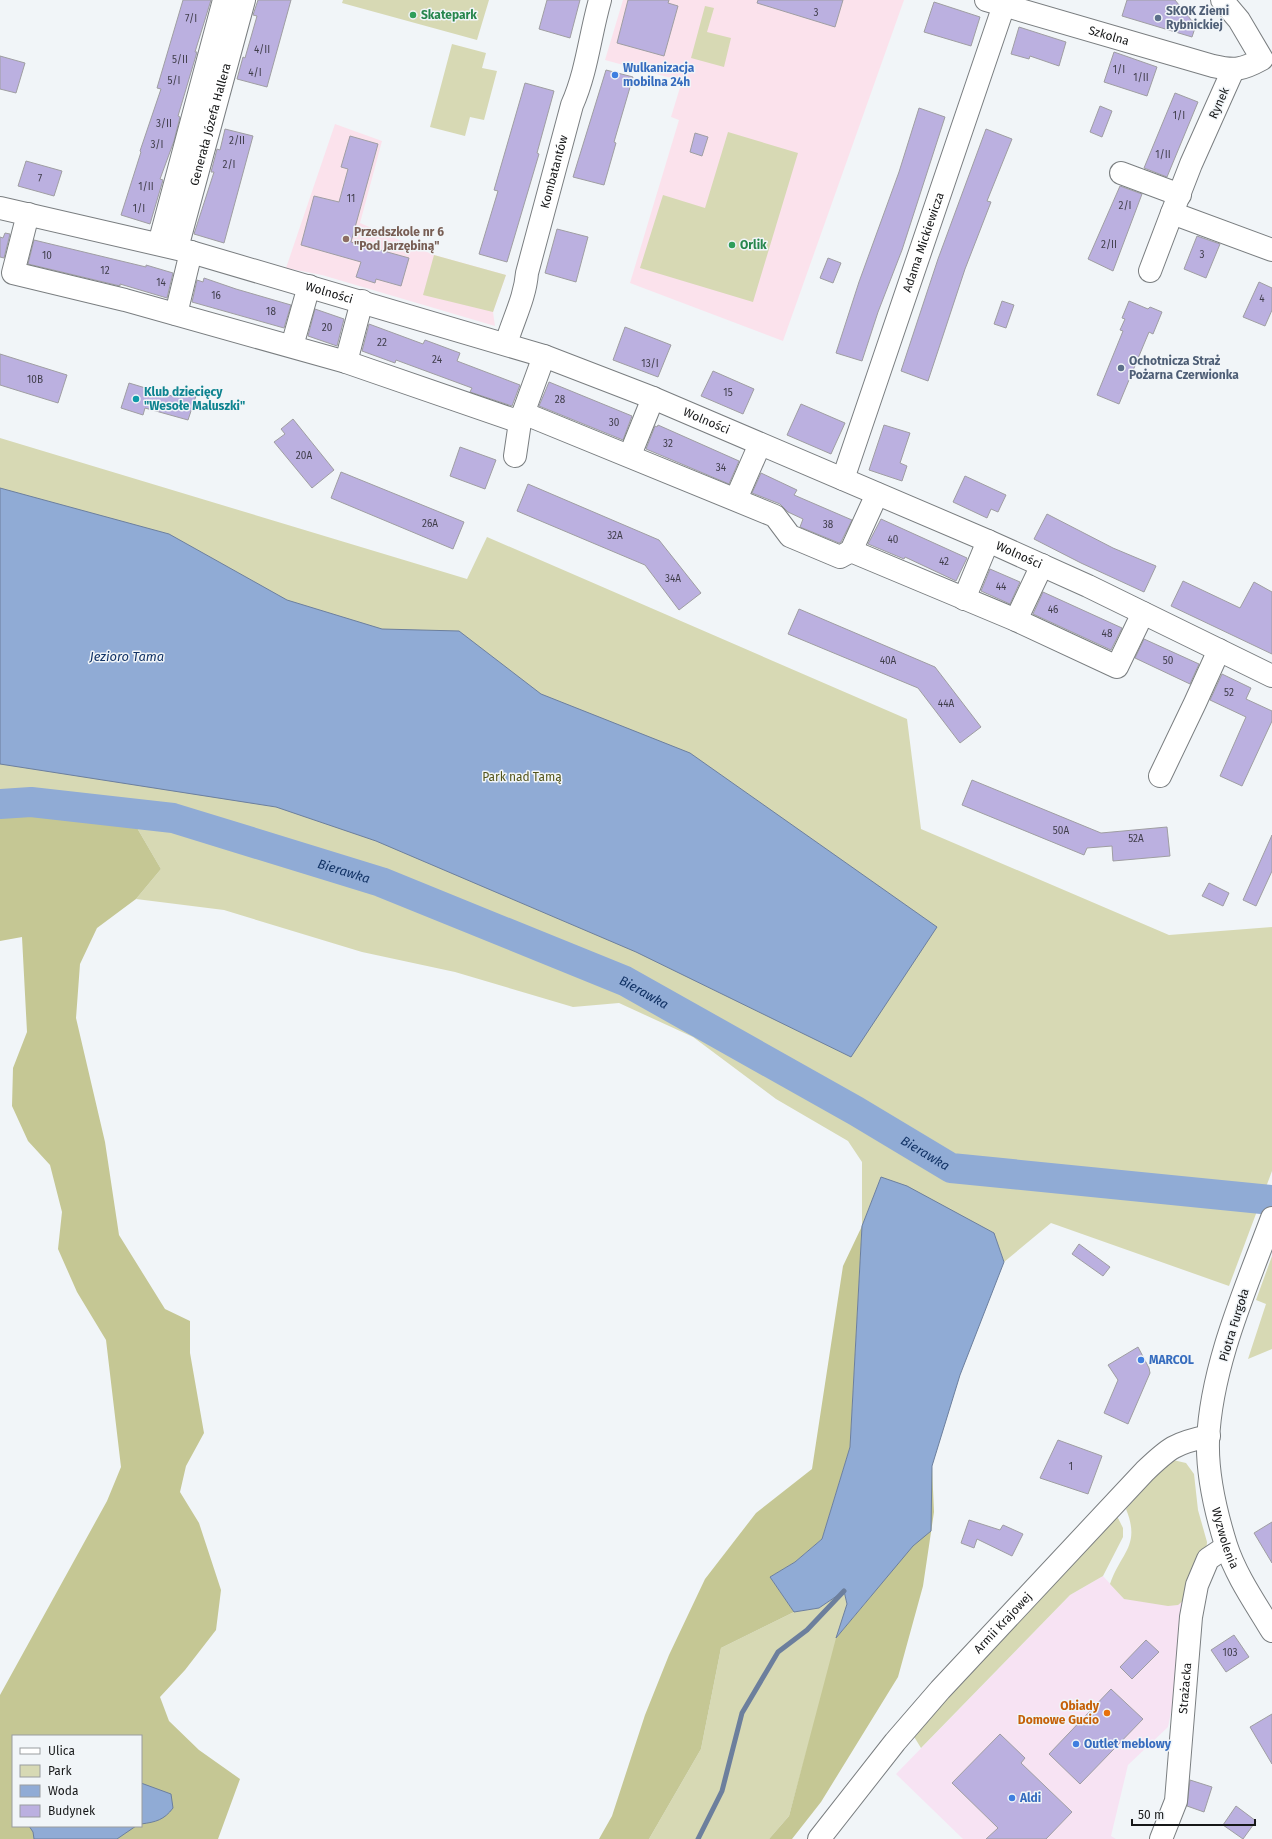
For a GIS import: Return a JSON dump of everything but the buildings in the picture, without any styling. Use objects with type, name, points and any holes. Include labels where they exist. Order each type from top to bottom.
[{"type":"street","name":"Generała Józefa Hallera","points":[[175,248],[224,0]]},
{"type":"street","name":"Generała Józefa Hallera","points":[[175,248],[244,0]]},
{"type":"street","name":"Kombatantów","points":[[506,344],[512,324],[526,290],[527,273],[572,105],[580,86],[589,52],[591,32],[600,0]]},
{"type":"street","points":[[1222,0],[1239,20],[1267,61],[1246,68],[1233,70]]},
{"type":"street","name":"Szkolna","points":[[995,3],[1233,70]]},
{"type":"street","name":"Adama Mickiewicza","points":[[843,479],[995,3]]},
{"type":"street","name":"Rynek","points":[[1150,271],[1176,204],[1197,166],[1233,70]]},
{"type":"street","points":[[1121,173],[1176,204],[1272,250]]},
{"type":"street","name":"Wolności","points":[[0,208],[175,248],[362,301],[544,356],[653,398],[988,541],[1143,613],[1272,676]]},
{"type":"street","points":[[28,214],[13,274],[176,314],[292,346],[522,417],[630,455],[775,516],[790,536],[840,557],[851,551],[877,494]]},
{"type":"street","points":[[175,248],[176,314]]},
{"type":"street","points":[[292,346],[309,286]]},
{"type":"street","points":[[346,362],[362,301]]},
{"type":"street","points":[[515,456],[522,417],[544,356]]},
{"type":"street","points":[[630,455],[653,398]]},
{"type":"street","points":[[736,499],[760,444]]},
{"type":"street","points":[[964,599],[988,541]]},
{"type":"street","points":[[851,551],[1016,620],[1117,667],[1143,613]]},
{"type":"street","points":[[1016,620],[1042,565]]},
{"type":"street","points":[[1160,776],[1195,703],[1218,650]]},
{"type":"street","name":"Piotra Furgoła","points":[[1209,1436],[1215,1390],[1239,1306],[1270,1223]]},
{"type":"street","name":"Wyzwolenia","points":[[1209,1436],[1210,1474],[1226,1546],[1244,1583],[1272,1631]]},
{"type":"street","name":"Armii Krajowej","points":[[819,1839],[895,1742],[940,1690],[1145,1471],[1168,1449],[1185,1440],[1209,1436]]},
{"type":"street","name":"Strażacka","points":[[1162,1839],[1176,1801],[1191,1617],[1196,1584],[1203,1566],[1208,1559],[1226,1546]]},
{"type":"shaded area","points":[[623,0],[904,0],[783,341],[630,283],[679,120],[671,117],[682,81],[605,60]]},
{"type":"shaded area","name":"Przedszkole nr 6 \"Pod Jarzębiną\"","points":[[335,124],[382,141],[360,223],[434,255],[506,275],[493,312],[495,326],[322,275],[286,268]]},
{"type":"shaded area","points":[[1103,1576],[1124,1599],[1184,1600],[1181,1661],[1168,1727],[1128,1765],[1111,1836],[1116,1839],[963,1839],[896,1774],[1070,1595]]},
{"type":"green space","points":[[343,0],[489,0],[477,40],[342,3]]},
{"type":"green space","points":[[705,6],[714,8],[707,32],[731,38],[724,67],[691,58]]},
{"type":"green space","points":[[452,44],[486,53],[482,68],[497,71],[484,120],[470,117],[465,136],[430,127]]},
{"type":"green space","name":"Orlik","points":[[728,132],[798,153],[753,302],[640,268],[663,195],[705,208]]},
{"type":"green space","points":[[434,255],[506,275],[493,312],[423,295]]},
{"type":"green space","name":"Park nad Tamą","points":[[0,438],[467,579],[487,537],[907,719],[921,829],[1169,935],[1272,927],[1272,1171],[1229,1286],[1051,1223],[1004,1262],[994,1233],[881,1177],[862,1226],[862,1162],[848,1141],[776,1099],[693,1037],[619,1003],[573,1007],[455,972],[362,952],[224,910],[136,899],[161,869],[133,821],[0,814]]},
{"type":"green space","points":[[0,814],[133,821],[161,869],[136,899],[97,928],[80,964],[76,1018],[105,1142],[119,1235],[165,1309],[190,1321],[190,1353],[204,1433],[186,1466],[180,1492],[199,1523],[221,1590],[216,1630],[185,1670],[160,1697],[169,1721],[199,1750],[240,1779],[218,1839],[0,1839],[0,1695],[107,1501],[121,1467],[106,1340],[77,1292],[58,1249],[62,1212],[50,1165],[28,1141],[12,1106],[13,1068],[27,1032],[22,937],[0,941]]},
{"type":"green space","points":[[862,1226],[850,1447],[822,1539],[795,1562],[770,1577],[794,1612],[721,1648],[701,1749],[649,1839],[599,1839],[612,1816],[645,1715],[669,1655],[705,1579],[756,1513],[812,1469],[843,1266]]},
{"type":"green space","points":[[1272,1256],[1272,1349],[1248,1359],[1266,1304],[1256,1300]]},
{"type":"green space","points":[[1173,1460],[1186,1463],[1194,1474],[1198,1510],[1207,1542],[1206,1552],[1184,1600],[1178,1605],[1168,1606],[1124,1599],[1110,1584],[1130,1541],[1130,1522],[1126,1509],[1160,1469]]},
{"type":"green space","points":[[932,1467],[934,1512],[923,1586],[898,1677],[821,1802],[792,1839],[769,1839],[789,1816],[836,1638],[872,1595]]},
{"type":"green space","points":[[1117,1516],[1123,1528],[1123,1537],[1103,1576],[1070,1595],[921,1748],[913,1735]]},
{"type":"green space","points":[[844,1591],[847,1604],[789,1816],[769,1839],[649,1839],[701,1749],[721,1648],[794,1612],[819,1608]]},
{"type":"water","name":"Jezioro Tama","points":[[0,488],[169,534],[287,600],[382,629],[459,631],[541,694],[690,753],[937,927],[851,1057],[636,952],[376,841],[276,807],[0,764]]},
{"type":"water","points":[[881,1177],[907,1186],[994,1233],[1004,1262],[960,1375],[932,1466],[931,1531],[913,1546],[836,1638],[847,1604],[844,1591],[819,1608],[794,1612],[770,1577],[795,1562],[822,1539],[850,1447],[862,1226]]},
{"type":"water","points":[[142,1783],[171,1794],[173,1808],[163,1818],[142,1824]]},
{"type":"water","points":[[30,1827],[135,1827],[117,1839],[34,1839],[33,1832]]},
{"type":"waterway","name":"Bierawka","points":[[0,804],[31,802],[173,818],[381,882],[625,981],[856,1111],[951,1168],[1272,1200]]},
{"type":"waterway","points":[[698,1839],[722,1791],[742,1713],[778,1652],[807,1630],[844,1591]]},
{"type":"place","name":"Skatepark","points":[[413,15]]},
{"type":"place","name":"SKOK Ziemi Rybnickiej","points":[[1158,18]]},
{"type":"place","name":"Wulkanizacja mobilna 24h","points":[[615,75]]},
{"type":"place","name":"Przedszkole nr 6 \"Pod Jarzębiną\"","points":[[346,239]]},
{"type":"place","name":"Orlik","points":[[732,245]]},
{"type":"place","name":"Ochotnicza Straż Pożarna Czerwionka","points":[[1121,368]]},
{"type":"place","name":"Klub dziecięcy \"Wesołe Maluszki\"","points":[[136,399]]},
{"type":"place","name":"MARCOL","points":[[1141,1360]]},
{"type":"place","name":"Obiady Domowe Gucio","points":[[1107,1713]]},
{"type":"place","name":"Outlet meblowy","points":[[1076,1744]]},
{"type":"place","name":"Aldi","points":[[1012,1798]]}]
